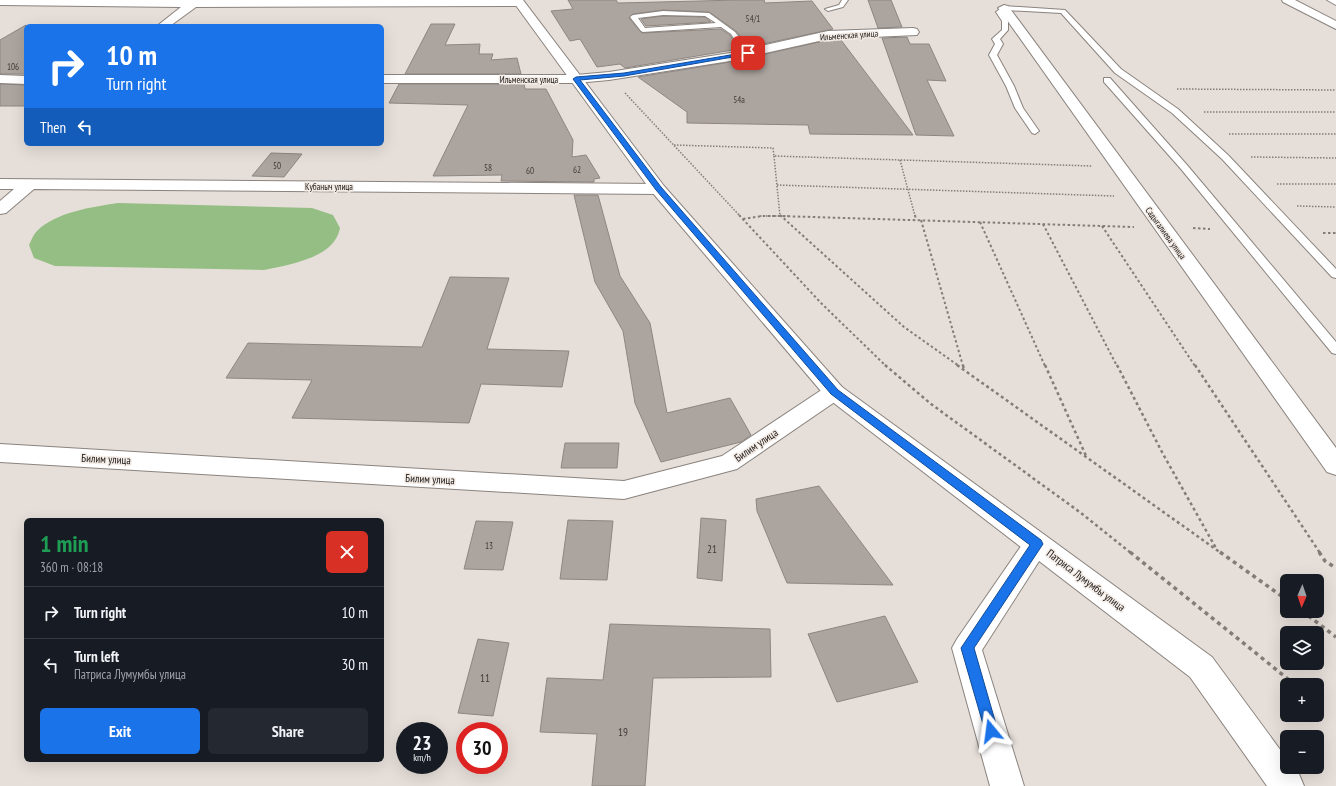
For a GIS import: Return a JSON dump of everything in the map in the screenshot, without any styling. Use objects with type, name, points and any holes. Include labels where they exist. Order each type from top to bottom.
[{"type":"street","points":[[1287,0],[1336,26]]},
{"type":"street","points":[[0,2],[193,4],[518,1]]},
{"type":"street","name":"Патриса Лумумбы улица","points":[[518,1],[658,189],[834,392],[1201,666],[1286,786]]},
{"type":"street","points":[[166,24],[193,4]]},
{"type":"street","name":"Садыгалиева улица","points":[[1002,6],[1336,466]]},
{"type":"street","name":"Ильменская улица","points":[[384,79],[576,79],[609,76],[748,53],[828,35],[913,32]]},
{"type":"street","points":[[0,79],[24,80]]},
{"type":"street","name":"Кубаныч улица","points":[[0,184],[658,189]]},
{"type":"street","points":[[0,209],[30,184]]},
{"type":"street","name":"Билим улица","points":[[0,453],[624,490],[730,463],[834,392]]},
{"type":"street","points":[[1007,786],[967,648],[1037,544]]},
{"type":"lane","points":[[828,9],[841,6],[845,0]]},
{"type":"lane","points":[[1330,0],[1336,3]]},
{"type":"lane","points":[[1035,131],[1019,108],[1010,86],[993,54],[999,44],[996,39],[1005,30],[1005,21],[999,12],[1002,6],[1061,8],[1118,70],[1175,112],[1225,157],[1268,205],[1336,275]]},
{"type":"lane","points":[[722,25],[643,30],[633,17],[663,14],[707,14],[722,25],[732,33],[748,53]]},
{"type":"lane","points":[[1107,80],[1184,167],[1336,350]]},
{"type":"path","points":[[609,76],[821,304],[876,357],[920,394],[1081,513],[1287,678]]},
{"type":"path","points":[[1142,88],[1336,90]]},
{"type":"path","points":[[1175,112],[1336,112]]},
{"type":"path","points":[[1200,134],[1336,134]]},
{"type":"path","points":[[674,145],[773,148],[780,216],[904,327],[1087,459],[1280,595]]},
{"type":"path","points":[[774,156],[1118,167]]},
{"type":"path","points":[[1225,157],[1336,158]]},
{"type":"path","points":[[900,160],[916,220]]},
{"type":"path","points":[[1248,183],[1336,184]]},
{"type":"path","points":[[777,185],[1140,197]]},
{"type":"path","points":[[1268,205],[1336,207]]},
{"type":"path","points":[[742,219],[762,216],[780,216],[1162,227]]},
{"type":"path","points":[[921,220],[964,371]]},
{"type":"path","points":[[980,222],[1087,459]]},
{"type":"path","points":[[1042,224],[1163,454],[1217,550]]},
{"type":"path","points":[[1102,226],[1325,562],[1336,568]]},
{"type":"path","points":[[1311,618],[1336,637]]},
{"type":"green space","points":[[118,203],[312,208],[333,215],[340,228],[338,236],[329,247],[313,257],[303,261],[264,270],[55,266],[34,258],[29,245],[33,236],[54,219],[75,211]]},
{"type":"building","points":[[568,0],[616,0],[618,3],[739,0],[764,0],[765,3],[812,1],[833,29],[749,47],[736,31],[709,12],[663,10],[633,14],[629,18],[642,33],[721,29],[730,35],[739,49],[625,68],[620,64],[597,67],[580,39],[570,41],[551,11],[573,9]]},
{"type":"building","points":[[868,0],[891,0],[902,27],[878,28]]},
{"type":"building","points":[[663,16],[705,17],[711,22],[646,26],[641,19]]},
{"type":"building","points":[[431,24],[455,24],[445,45],[480,44],[479,54],[493,54],[491,60],[517,58],[521,74],[405,74]]},
{"type":"building","points":[[24,26],[24,74],[0,74],[0,40]]},
{"type":"building","points":[[907,37],[910,44],[929,44],[946,81],[927,80],[954,136],[916,135],[882,38]]},
{"type":"building","points":[[828,40],[841,40],[913,135],[810,134],[808,125],[687,123],[687,112],[638,77],[730,62]]},
{"type":"building","points":[[0,84],[24,85],[24,106],[0,106]]},
{"type":"building","points":[[399,84],[524,84],[525,89],[546,89],[573,140],[572,157],[586,155],[600,178],[594,179],[594,182],[501,181],[502,175],[433,176],[468,105],[389,103]]},
{"type":"building","points":[[271,153],[302,154],[284,177],[252,176]]},
{"type":"building","points":[[574,195],[598,195],[620,276],[650,323],[667,413],[730,398],[751,435],[741,442],[661,462],[635,403],[623,331],[595,282]]},
{"type":"building","points":[[450,277],[509,278],[487,349],[569,351],[562,387],[481,384],[469,423],[292,418],[312,380],[226,378],[248,343],[422,347]]},
{"type":"building","points":[[565,443],[619,443],[617,468],[561,468]]},
{"type":"building","points":[[819,486],[893,585],[787,583],[757,511],[756,499]]},
{"type":"building","points":[[701,518],[726,520],[722,581],[697,578]]},
{"type":"building","points":[[568,520],[613,521],[607,580],[560,579]]},
{"type":"building","points":[[476,521],[513,522],[503,570],[464,569]]},
{"type":"building","points":[[885,616],[918,682],[837,702],[808,634]]},
{"type":"building","points":[[610,624],[770,629],[771,677],[653,678],[645,786],[592,786],[597,734],[540,732],[547,678],[603,680]]},
{"type":"building","points":[[478,639],[509,643],[493,716],[458,713]]},
{"type":"route","points":[[748,53],[624,75],[576,79],[658,189],[834,392],[1037,544],[967,648],[991,731]]}]
